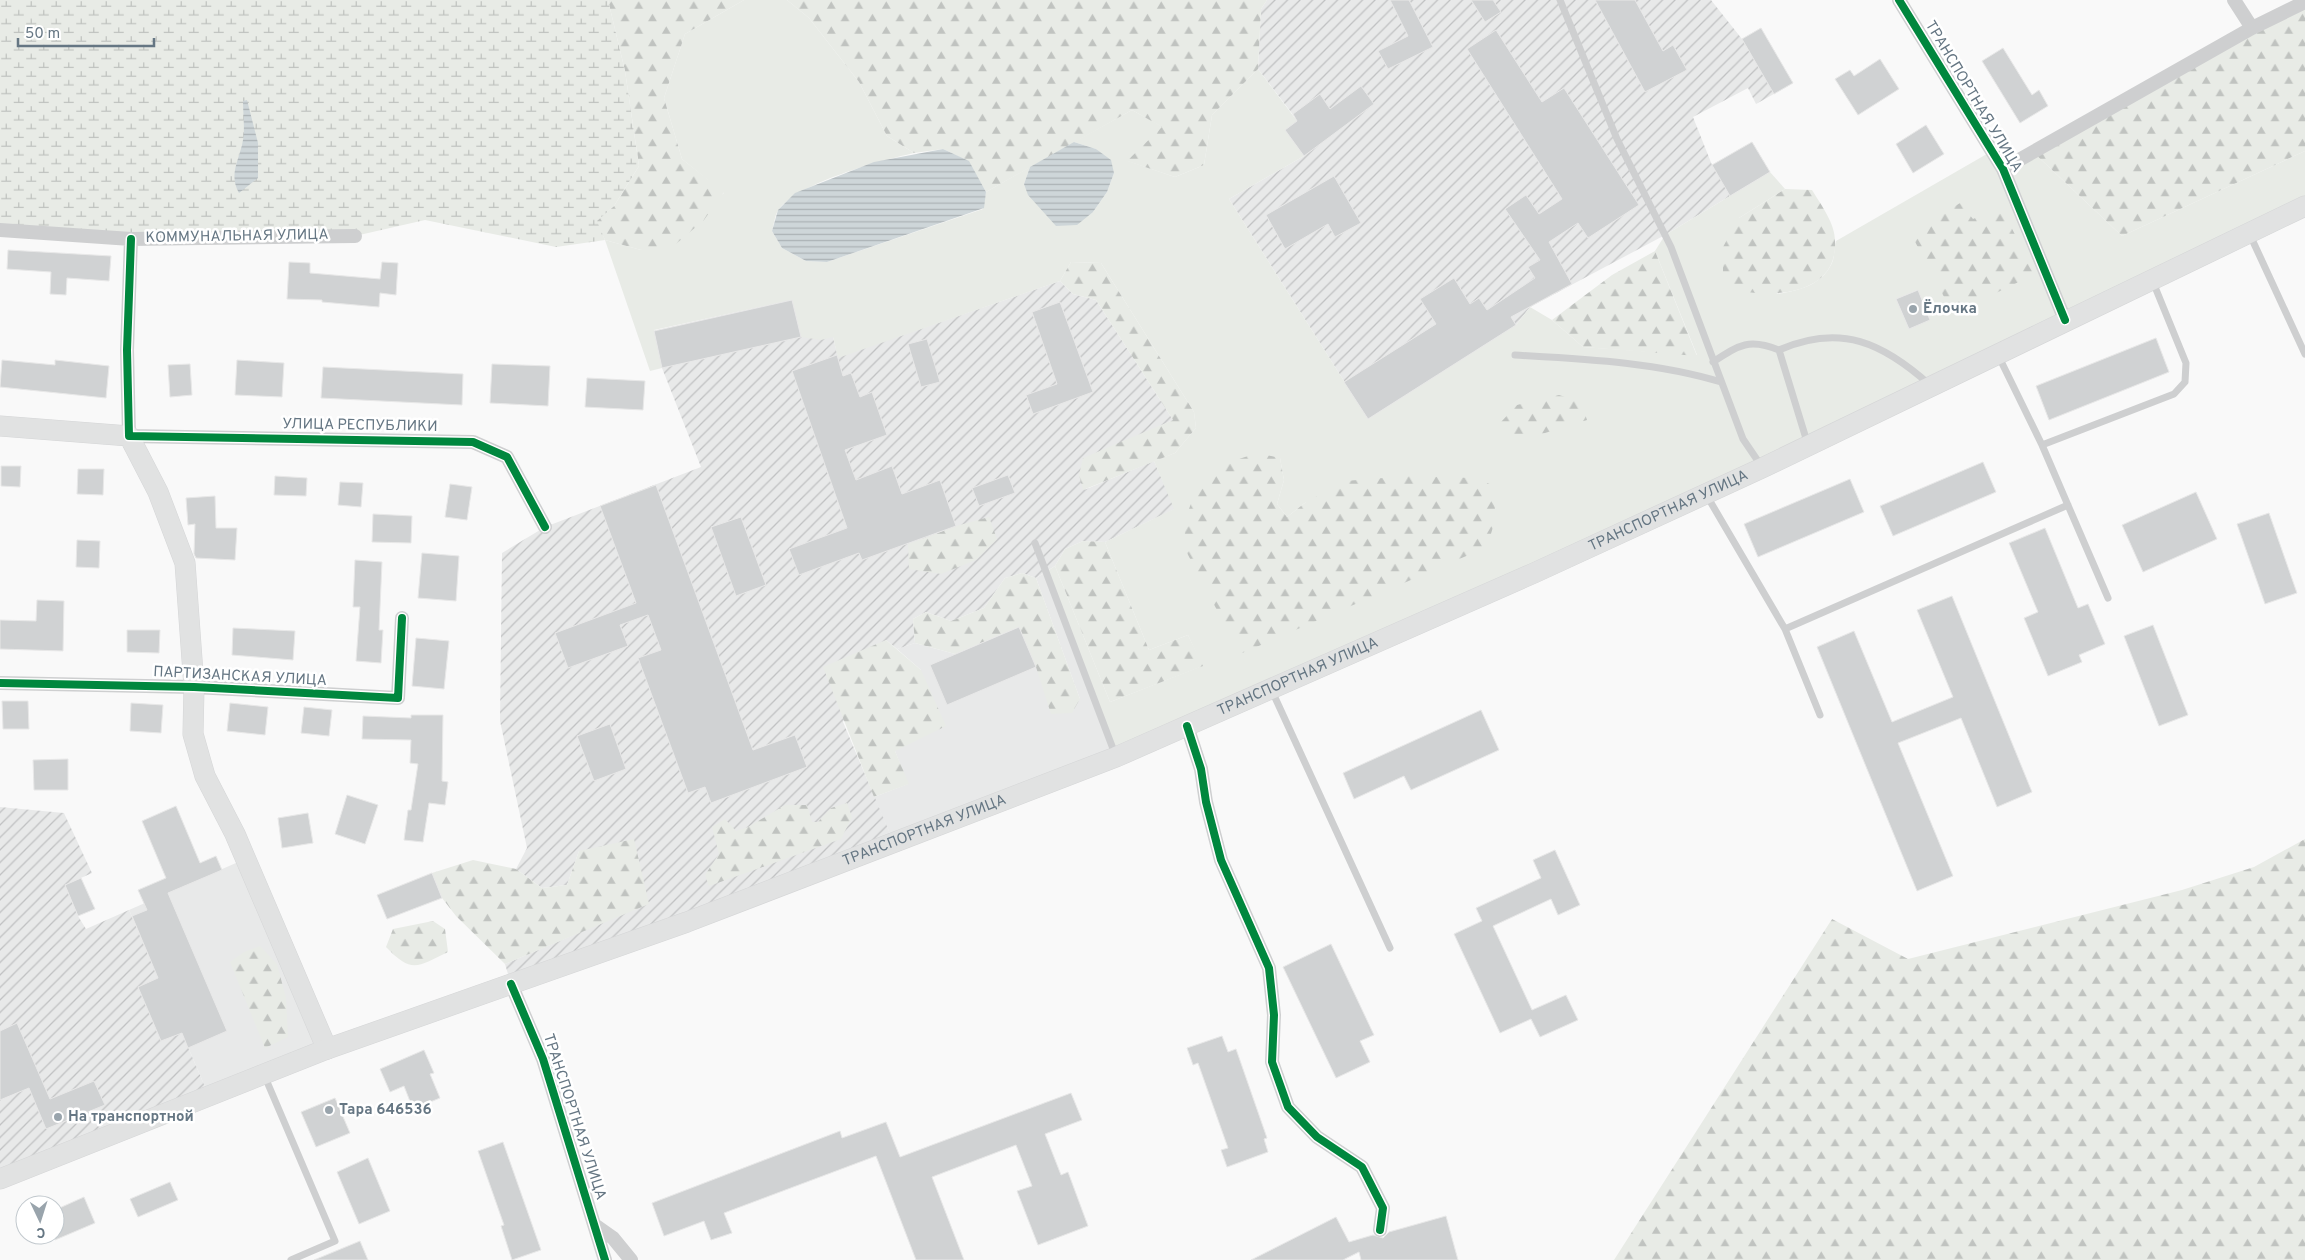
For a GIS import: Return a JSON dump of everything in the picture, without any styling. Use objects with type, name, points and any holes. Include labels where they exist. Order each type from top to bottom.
[{"type":"main road","name":"ТРАНСПОРТНАЯ УЛИЦА","points":[[0,1179],[327,1049],[687,922],[1116,757],[1534,573],[1706,494],[2305,206]]},
{"type":"main road","name":"УЛИЦА РЕСПУБЛИКИ","points":[[0,426],[129,436]]},
{"type":"main road","name":"ПАРТИЗАНСКАЯ УЛИЦА","points":[[129,436],[158,492],[185,563],[194,687],[193,734],[204,776],[234,834],[327,1049]]},
{"type":"street","name":"ТРАНСПОРТНАЯ УЛИЦА","points":[[1899,0],[2003,168],[2065,320]]},
{"type":"street","points":[[2234,0],[2252,28]]},
{"type":"street","name":"ТРАНСПОРТНАЯ УЛИЦА","points":[[2003,168],[2252,28],[2305,2]]},
{"type":"street","name":"КОММУНАЛЬНАЯ УЛИЦА","points":[[0,230],[131,238],[355,236]]},
{"type":"street","name":"ПАРТИЗАНСКАЯ УЛИЦА","points":[[129,436],[127,350],[131,238]]},
{"type":"street","name":"УЛИЦА РЕСПУБЛИКИ","points":[[129,436],[474,442],[507,457],[545,527]]},
{"type":"street","name":"ПАРТИЗАНСКАЯ УЛИЦА","points":[[0,683],[194,687],[398,698],[402,618]]},
{"type":"street","points":[[1187,726],[1201,769],[1206,802],[1221,860],[1269,968],[1274,1015],[1272,1062],[1288,1108],[1317,1136],[1362,1167],[1383,1208],[1380,1230]]},
{"type":"street","name":"ТРАНСПОРТНАЯ УЛИЦА","points":[[511,984],[543,1059],[605,1260]]},
{"type":"street","points":[[596,1226],[613,1238],[631,1260]]},
{"type":"lane","points":[[1560,0],[1616,139],[1672,248],[1743,439],[1762,468]]},
{"type":"lane","points":[[2249,233],[2305,354]]},
{"type":"lane","points":[[2042,445],[2174,394],[2185,382],[2186,363],[2152,279]]},
{"type":"lane","points":[[1713,362],[1742,345],[1753,342],[1779,350],[1812,338],[1840,338],[1871,344],[1905,363],[1930,385]]},
{"type":"lane","points":[[1779,350],[1808,445]]},
{"type":"lane","points":[[1997,353],[2042,445],[2108,598]]},
{"type":"lane","points":[[1515,355],[1590,359],[1690,373],[1721,382]]},
{"type":"lane","points":[[1706,494],[1785,629],[1820,715]]},
{"type":"lane","points":[[1785,629],[2068,505]]},
{"type":"lane","points":[[1035,543],[1116,757]]},
{"type":"lane","points":[[1271,689],[1390,948]]},
{"type":"lane","points":[[264,1074],[335,1241],[291,1260]]},
{"type":"shaded area","points":[[1267,0],[1711,0],[1742,39],[1761,28],[1793,83],[1756,104],[1748,88],[1693,117],[1712,165],[1752,142],[1770,172],[1665,235],[1530,307],[1516,325],[1368,419],[1229,199],[1304,156],[1285,130],[1297,120],[1258,69],[1261,9]]},
{"type":"shaded area","points":[[247,100],[258,143],[258,178],[239,193],[236,186],[235,173],[244,135],[243,101]]},
{"type":"shaded area","points":[[1074,142],[1096,149],[1111,160],[1114,173],[1107,192],[1093,212],[1077,225],[1056,226],[1028,195],[1024,184],[1030,167]]},
{"type":"shaded area","points":[[943,149],[969,161],[986,192],[984,208],[827,262],[806,261],[782,248],[772,231],[778,210],[795,193],[874,162]]},
{"type":"shaded area","points":[[1060,281],[1073,294],[1096,300],[1173,420],[1152,430],[1084,490],[1154,461],[1175,509],[1105,542],[1083,541],[1065,549],[1055,566],[1036,578],[1022,573],[1005,578],[984,608],[951,621],[926,612],[913,619],[915,643],[897,649],[886,640],[843,722],[894,843],[511,984],[505,964],[649,903],[579,851],[567,885],[542,888],[516,869],[527,848],[500,721],[502,553],[545,527],[701,467],[662,368],[654,331],[792,300],[801,337],[833,337],[838,357]]},
{"type":"shaded area","points":[[1046,572],[1116,757],[894,843],[874,797],[908,784],[895,751],[921,670],[897,649],[915,643],[955,654],[1019,627],[1036,667],[1080,699],[1036,578]]},
{"type":"shaded area","points":[[0,807],[64,813],[92,873],[65,885],[78,916],[86,929],[129,910],[209,1096],[0,1179]]},
{"type":"shaded area","points":[[245,859],[327,1049],[209,1096],[129,910]]},
{"type":"green space","points":[[0,0],[608,0],[625,71],[639,166],[614,206],[597,221],[605,240],[556,247],[425,220],[355,236],[0,230]]},
{"type":"green space","points":[[608,0],[744,0],[685,34],[664,98],[682,159],[724,192],[704,220],[676,244],[641,250],[605,240],[596,221],[614,206],[639,166],[625,71]]},
{"type":"green space","points":[[744,0],[787,0],[809,18],[859,82],[887,136],[914,153],[881,161],[822,182],[804,190],[779,209],[772,231],[782,248],[806,261],[827,262],[983,209],[986,192],[1030,167],[1024,184],[1093,212],[1107,192],[1114,173],[1096,149],[1074,142],[1132,110],[1163,127],[1128,161],[1175,177],[1204,165],[1212,115],[1258,69],[1297,121],[1285,130],[1304,156],[1229,199],[1368,419],[1516,325],[1530,307],[1552,320],[1583,347],[1697,355],[1655,251],[1665,235],[1770,172],[1785,189],[1739,218],[1777,294],[1801,289],[1821,278],[1827,272],[1832,262],[1836,241],[1992,151],[2003,168],[2033,152],[2122,236],[2305,151],[2305,206],[1116,757],[1046,572],[1055,566],[1110,702],[1202,666],[1188,635],[1149,650],[1105,542],[1174,509],[1154,461],[1175,453],[1196,428],[1194,412],[1101,263],[1071,262],[1060,281],[838,358],[833,337],[821,340],[801,337],[792,300],[654,330],[662,368],[650,371],[605,240],[641,250],[724,193],[682,159],[664,98],[685,34]],"holes":[[[1917,290],[1930,319],[1909,329],[1896,299]],[[1280,458],[1284,480],[1277,504],[1287,517],[1306,502],[1240,654]]]},
{"type":"green space","points":[[787,0],[1267,0],[1261,9],[1258,69],[1212,115],[1204,165],[1175,177],[1127,161],[1162,127],[1132,110],[986,192],[968,161],[943,149],[914,153],[887,136],[859,82],[809,18]]},
{"type":"green space","points":[[2305,2],[2305,151],[2122,236],[2033,152]]},
{"type":"green space","points":[[1785,189],[1812,190],[1827,214],[1833,228],[1835,241],[1833,259],[1826,273],[1814,283],[1782,293],[1747,292],[1732,289],[1723,272],[1723,247],[1739,218]]},
{"type":"green space","points":[[1960,203],[1973,219],[2001,207],[2035,274],[1953,314],[1911,234]]},
{"type":"green space","points":[[1655,251],[1697,356],[1583,347],[1552,320],[1612,275]]},
{"type":"green space","points":[[1071,262],[1101,263],[1194,412],[1196,428],[1175,453],[1083,490],[1079,475],[1083,458],[1173,420],[1096,300],[1073,294],[1060,281]]},
{"type":"green space","points":[[1559,395],[1581,402],[1587,420],[1545,433],[1510,438],[1501,422],[1517,405]]},
{"type":"green space","points":[[1257,453],[1280,458],[1284,480],[1277,504],[1287,517],[1306,502],[1345,481],[1409,476],[1475,478],[1492,485],[1496,517],[1487,547],[1240,654],[1186,551],[1184,522],[1195,493],[1221,465]]},
{"type":"green space","points":[[989,517],[997,539],[976,560],[941,574],[909,569],[908,544],[956,526]]},
{"type":"green space","points":[[1083,541],[1105,542],[1149,650],[1188,635],[1203,666],[1110,702],[1055,566],[1065,549]]},
{"type":"green space","points":[[1022,573],[1036,578],[1080,699],[1072,713],[1051,714],[1036,667],[1019,627],[955,654],[915,643],[913,619],[926,612],[951,621],[984,608],[1005,578]]},
{"type":"green space","points":[[886,640],[921,670],[946,726],[895,751],[909,784],[874,797],[823,667]]},
{"type":"green space","points":[[847,803],[852,817],[841,839],[709,886],[705,875],[719,854],[712,827],[725,819],[736,831],[748,827],[785,805],[807,805],[812,822],[818,822],[831,808]]},
{"type":"green space","points":[[634,839],[649,904],[505,964],[456,916],[442,898],[432,873],[473,860],[516,869],[542,888],[567,885],[579,851]]},
{"type":"green space","points":[[2305,839],[2305,1260],[1614,1260],[1832,919],[1908,959],[2182,890],[2254,867]]},
{"type":"green space","points":[[433,921],[445,929],[448,952],[422,964],[415,965],[402,961],[386,947],[393,929]]},
{"type":"green space","points":[[260,946],[277,964],[286,998],[288,1037],[265,1048],[230,962],[244,952]]},
{"type":"building","points":[[1390,0],[1409,0],[1433,47],[1388,69],[1378,51],[1408,36]]},
{"type":"building","points":[[1471,0],[1493,0],[1501,12],[1485,22]]},
{"type":"building","points":[[1595,0],[1635,0],[1663,51],[1673,45],[1687,70],[1645,92]]},
{"type":"building","points":[[1761,28],[1793,83],[1774,94],[1742,39]]},
{"type":"building","points":[[1496,30],[1542,102],[1564,88],[1639,205],[1588,238],[1578,223],[1549,242],[1572,284],[1511,317],[1516,325],[1368,419],[1344,382],[1436,324],[1420,299],[1454,278],[1470,304],[1479,298],[1487,310],[1535,278],[1528,267],[1540,260],[1505,209],[1526,195],[1539,214],[1562,199],[1467,49]]},
{"type":"building","points":[[2003,48],[2032,95],[2039,90],[2048,106],[2020,123],[1982,61]]},
{"type":"building","points":[[1880,59],[1899,89],[1858,115],[1835,79],[1850,70],[1854,76]]},
{"type":"building","points":[[1361,86],[1374,104],[1304,156],[1285,130],[1297,121],[1293,114],[1320,94],[1330,109]]},
{"type":"building","points":[[1926,125],[1944,154],[1913,173],[1896,144]]},
{"type":"building","points":[[1752,142],[1770,172],[1730,196],[1712,165]]},
{"type":"building","points":[[1334,176],[1361,223],[1335,237],[1328,224],[1285,249],[1266,215]]},
{"type":"building","points":[[8,250],[111,256],[109,281],[67,278],[66,295],[50,294],[51,272],[7,269]]},
{"type":"building","points":[[289,262],[310,263],[310,273],[380,279],[382,262],[398,263],[396,295],[380,293],[379,307],[322,302],[322,300],[287,299]]},
{"type":"building","name":"Ёлочка","points":[[1918,290],[1930,320],[1909,329],[1896,299]]},
{"type":"building","points":[[792,300],[801,337],[662,368],[654,331]]},
{"type":"building","points":[[1060,302],[1093,392],[1033,414],[1026,395],[1057,384],[1032,312]]},
{"type":"building","points":[[2156,338],[2169,372],[2049,420],[2036,386]]},
{"type":"building","points":[[927,339],[940,382],[921,387],[908,344]]},
{"type":"building","points":[[837,355],[843,376],[851,373],[860,397],[872,392],[887,435],[845,450],[856,480],[892,466],[902,494],[940,480],[956,526],[862,560],[859,553],[799,575],[789,549],[847,528],[792,371]]},
{"type":"building","points":[[2,360],[55,365],[55,360],[109,366],[106,398],[0,387]]},
{"type":"building","points":[[237,360],[284,363],[282,397],[235,395]]},
{"type":"building","points":[[190,364],[192,395],[170,397],[168,365]]},
{"type":"building","points":[[492,364],[550,366],[548,406],[490,403]]},
{"type":"building","points":[[323,367],[463,374],[462,405],[321,398]]},
{"type":"building","points":[[587,378],[645,381],[643,410],[585,407]]},
{"type":"building","points":[[1983,462],[1996,492],[1893,536],[1880,506]]},
{"type":"building","points":[[1,466],[21,466],[20,487],[1,486]]},
{"type":"building","points":[[78,469],[104,469],[103,495],[77,494]]},
{"type":"building","points":[[1008,475],[1015,493],[979,506],[972,488]]},
{"type":"building","points":[[275,476],[307,478],[306,496],[274,495]]},
{"type":"building","points":[[1850,479],[1864,512],[1758,557],[1744,524]]},
{"type":"building","points":[[340,482],[363,483],[361,507],[338,505]]},
{"type":"building","points":[[450,484],[472,487],[467,520],[445,517]]},
{"type":"building","points":[[656,485],[753,750],[795,735],[807,767],[711,803],[705,787],[688,793],[638,658],[661,650],[648,615],[620,625],[628,646],[568,668],[555,633],[636,603],[600,506]]},
{"type":"building","points":[[2196,492],[2217,539],[2143,572],[2122,525]]},
{"type":"building","points":[[215,496],[216,528],[237,528],[235,560],[196,558],[194,554],[195,524],[188,525],[186,498]]},
{"type":"building","points":[[2269,513],[2297,593],[2265,604],[2237,524]]},
{"type":"building","points":[[373,514],[412,516],[411,543],[372,542]]},
{"type":"building","points":[[741,517],[766,585],[736,596],[711,527]]},
{"type":"building","points":[[2045,528],[2078,608],[2088,604],[2105,644],[2079,655],[2082,662],[2048,676],[2024,618],[2038,612],[2009,543]]},
{"type":"building","points":[[77,540],[100,541],[99,568],[76,567]]},
{"type":"building","points":[[422,553],[459,556],[456,601],[418,598]]},
{"type":"building","points":[[355,560],[382,562],[379,630],[383,630],[381,663],[356,661],[360,607],[353,607]]},
{"type":"building","points":[[1952,596],[2032,792],[1997,807],[1961,718],[1898,743],[1953,876],[1917,891],[1817,647],[1854,631],[1892,722],[1953,697],[1917,610]]},
{"type":"building","points":[[37,600],[64,601],[63,651],[0,649],[0,620],[36,621]]},
{"type":"building","points":[[2153,625],[2188,715],[2159,726],[2124,636]]},
{"type":"building","points":[[1019,627],[1036,667],[947,705],[930,665]]},
{"type":"building","points":[[233,628],[295,631],[293,660],[232,655]]},
{"type":"building","points":[[127,630],[160,630],[159,653],[127,652]]},
{"type":"building","points":[[416,638],[449,641],[444,689],[412,686]]},
{"type":"building","points":[[2,701],[28,701],[29,729],[3,729]]},
{"type":"building","points":[[131,703],[163,705],[161,733],[130,731]]},
{"type":"building","points":[[230,703],[268,707],[265,735],[227,731]]},
{"type":"building","points":[[304,707],[332,710],[329,736],[301,733]]},
{"type":"building","points":[[1481,710],[1499,750],[1411,790],[1404,776],[1354,799],[1343,773]]},
{"type":"building","points":[[411,715],[443,715],[442,781],[448,782],[445,805],[429,803],[423,842],[404,840],[408,810],[411,810],[418,764],[410,763],[411,740],[362,739],[363,716],[411,718]]},
{"type":"building","points":[[610,724],[626,769],[594,781],[577,736]]},
{"type":"building","points":[[68,759],[68,790],[34,790],[33,760]]},
{"type":"building","points":[[347,795],[378,805],[365,844],[335,834]]},
{"type":"building","points":[[176,806],[200,863],[216,856],[222,870],[168,893],[227,1031],[188,1048],[182,1033],[161,1041],[138,987],[158,978],[132,916],[147,910],[138,890],[166,878],[142,821]]},
{"type":"building","points":[[308,813],[313,843],[282,848],[278,818]]},
{"type":"building","points":[[1555,850],[1580,905],[1558,915],[1551,899],[1493,926],[1532,1010],[1566,995],[1578,1020],[1540,1037],[1531,1019],[1500,1033],[1454,934],[1482,921],[1476,908],[1541,878],[1533,860]]},
{"type":"building","points":[[432,873],[442,898],[387,919],[377,895]]},
{"type":"building","points":[[81,878],[95,909],[78,916],[65,885]]},
{"type":"building","points":[[1331,944],[1374,1035],[1360,1041],[1370,1062],[1336,1078],[1283,967]]},
{"type":"building","points":[[17,1023],[50,1099],[94,1081],[105,1105],[46,1129],[29,1088],[0,1100],[0,1031]]},
{"type":"building","points":[[1222,1036],[1228,1052],[1236,1049],[1267,1138],[1264,1139],[1268,1152],[1227,1167],[1221,1150],[1228,1148],[1198,1063],[1193,1065],[1187,1048]]},
{"type":"building","points":[[424,1050],[434,1073],[430,1074],[440,1098],[413,1109],[404,1086],[390,1092],[380,1069]]},
{"type":"building","points":[[1071,1093],[1082,1120],[1045,1134],[1061,1175],[1068,1172],[1088,1226],[1038,1245],[1017,1191],[1032,1186],[1016,1145],[932,1177],[964,1260],[916,1260],[876,1156],[724,1213],[732,1233],[711,1240],[704,1221],[664,1236],[652,1203],[840,1131],[842,1138],[886,1122],[900,1157]]},
{"type":"building","points":[[335,1098],[350,1133],[316,1147],[301,1112]]},
{"type":"building","points":[[503,1142],[541,1250],[512,1260],[501,1226],[504,1225],[478,1151]]},
{"type":"building","points":[[368,1158],[390,1211],[359,1224],[337,1172]]},
{"type":"building","points":[[170,1182],[178,1200],[138,1217],[130,1199]]},
{"type":"building","points":[[84,1197],[95,1223],[65,1236],[65,1206]]},
{"type":"building","points":[[1446,1216],[1458,1260],[1361,1260],[1359,1252],[1343,1260],[1251,1260],[1336,1217],[1349,1242],[1373,1235],[1383,1238],[1389,1232]]},
{"type":"building","points":[[360,1241],[368,1260],[314,1260]]},
{"type":"cycle path","points":[[1899,0],[2003,169],[2065,320]]},
{"type":"cycle path","points":[[131,239],[127,350],[129,436],[473,442],[507,457],[545,527]]},
{"type":"cycle path","points":[[0,683],[194,687],[398,698],[402,618]]},
{"type":"cycle path","points":[[1187,726],[1201,769],[1206,802],[1221,860],[1269,968],[1274,1015],[1272,1062],[1288,1107],[1317,1137],[1362,1167],[1383,1208],[1380,1230]]},
{"type":"cycle path","points":[[511,984],[543,1059],[605,1260]]},
{"type":"place","name":"Ёлочка","points":[[1913,309]]},
{"type":"place","name":"Тара 646536","points":[[329,1110]]},
{"type":"place","name":"На транспортной","points":[[58,1117]]}]
